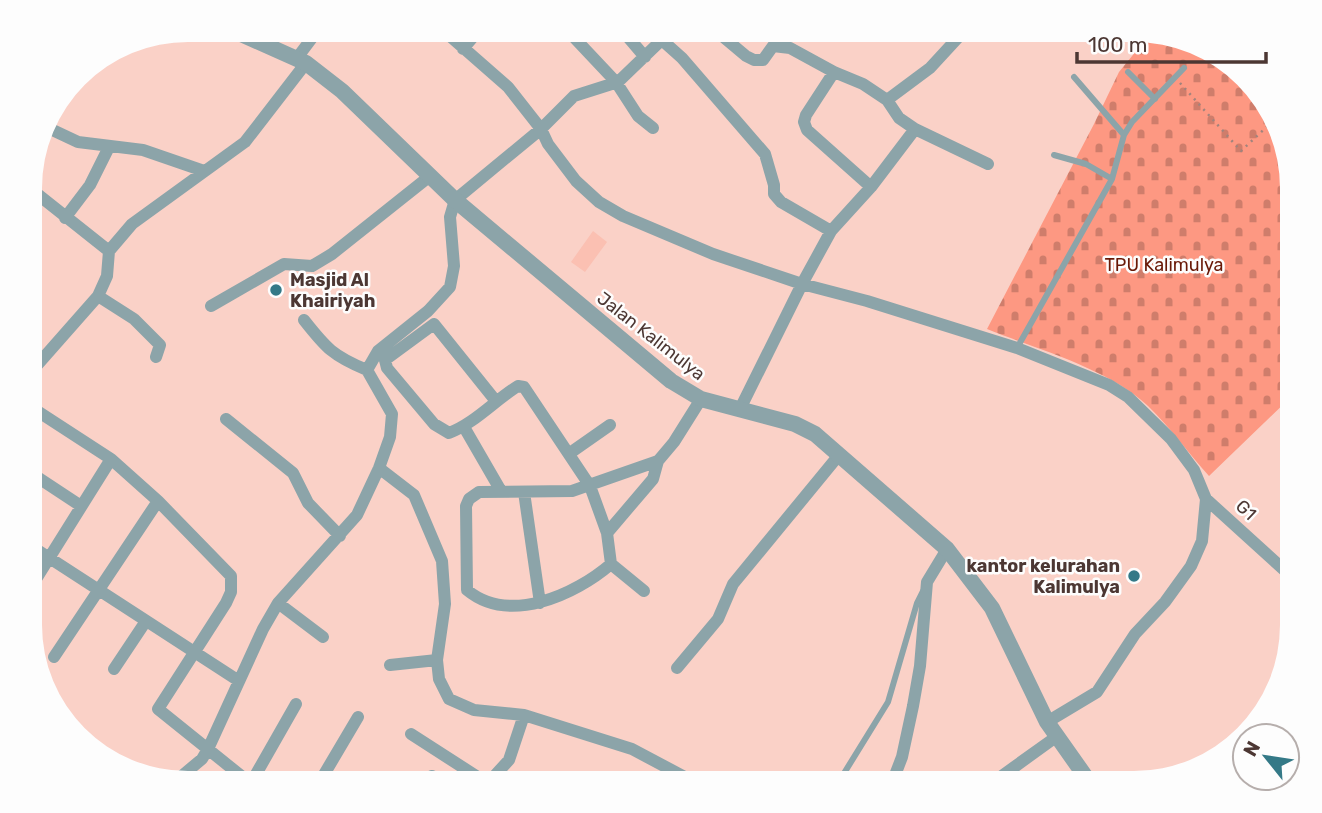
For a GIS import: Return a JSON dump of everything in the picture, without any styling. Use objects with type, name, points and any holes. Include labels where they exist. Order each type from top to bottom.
[{"type":"street","name":"Jalan Kalimulya","points":[[259,42],[301,61],[342,91],[455,200],[671,381],[701,400],[795,424],[815,434],[947,549],[992,608],[1047,722],[1081,771]]},
{"type":"street","points":[[42,360],[98,296],[107,276],[109,251],[132,224],[245,142],[311,42]]},
{"type":"street","points":[[456,42],[508,87],[541,128],[548,144],[576,181],[599,202],[623,216],[713,254],[802,284],[1017,348],[1110,385],[1129,397],[1171,439],[1194,470],[1206,499],[1202,541],[1191,566],[1165,603],[1135,634],[1097,692],[1047,722]]},
{"type":"street","points":[[463,49],[469,42]]},
{"type":"street","points":[[581,42],[616,82],[638,116],[653,128]]},
{"type":"street","points":[[632,42],[645,57]]},
{"type":"street","points":[[367,370],[378,351],[428,311],[450,287],[454,266],[450,217],[455,200],[541,128],[574,96],[616,82],[662,42]]},
{"type":"street","points":[[664,42],[682,58],[765,154],[774,194],[780,202],[831,231]]},
{"type":"street","points":[[731,42],[754,60],[762,60],[777,42]]},
{"type":"street","points":[[887,100],[930,68],[954,42]]},
{"type":"street","points":[[774,46],[790,48],[863,84],[887,100],[899,118],[915,129],[988,164]]},
{"type":"street","points":[[834,72],[804,122],[807,130],[871,187]]},
{"type":"street","points":[[740,409],[831,231],[871,187],[915,129]]},
{"type":"street","points":[[53,133],[78,142],[143,150],[204,171]]},
{"type":"street","points":[[65,218],[90,185],[109,146]]},
{"type":"street","points":[[211,306],[284,264],[312,266],[332,254],[430,176]]},
{"type":"street","points":[[42,198],[109,251]]},
{"type":"street","points":[[98,296],[134,319],[160,345],[156,356]]},
{"type":"street","points":[[187,771],[208,749],[263,629],[278,603],[357,515],[390,437],[392,414],[367,370],[326,349],[304,320]]},
{"type":"street","points":[[495,400],[434,324],[385,360],[387,368],[434,424],[449,432],[464,427],[495,400],[518,386],[524,387],[590,486],[607,533],[611,564],[644,591]]},
{"type":"street","points":[[607,533],[653,479],[658,461],[674,442],[701,400]]},
{"type":"street","points":[[42,414],[111,459],[158,501],[230,576],[231,592],[226,603],[158,709],[236,771]]},
{"type":"street","points":[[226,419],[293,473],[308,503],[340,536]]},
{"type":"street","points":[[570,453],[610,425]]},
{"type":"street","points":[[464,427],[501,491]]},
{"type":"street","points":[[677,668],[718,619],[733,584],[839,455]]},
{"type":"street","points":[[42,569],[111,459]]},
{"type":"street","points":[[611,564],[594,578],[540,603],[526,606],[479,600],[467,590],[466,506],[479,492],[572,491],[658,461]]},
{"type":"street","points":[[379,468],[414,495],[442,561],[445,604],[437,660],[439,679],[449,699],[474,710],[524,715],[632,749],[673,771]]},
{"type":"street","points":[[42,481],[81,506]]},
{"type":"street","points":[[524,492],[540,603]]},
{"type":"street","name":"G1","points":[[1206,499],[1280,562]]},
{"type":"street","points":[[54,657],[158,501]]},
{"type":"street","points":[[897,771],[902,757],[920,666],[927,582],[947,549]]},
{"type":"street","points":[[42,553],[239,681]]},
{"type":"street","points":[[278,603],[323,638]]},
{"type":"street","points":[[114,669],[146,621]]},
{"type":"street","points":[[390,665],[437,660]]},
{"type":"street","points":[[258,771],[296,704]]},
{"type":"street","points":[[498,771],[509,760],[524,715]]},
{"type":"street","points":[[326,771],[358,717]]},
{"type":"street","points":[[411,734],[468,771]]},
{"type":"street","points":[[1009,771],[1056,737]]},
{"type":"lane","points":[[1017,348],[1112,179],[1124,135],[1141,111],[1184,68]]},
{"type":"lane","points":[[1128,72],[1155,99]]},
{"type":"lane","points":[[1074,77],[1124,135]]},
{"type":"lane","points":[[1054,155],[1086,164],[1112,179]]},
{"type":"lane","points":[[845,771],[888,702],[917,603],[927,582]]},
{"type":"path","points":[[1175,78],[1241,151],[1266,127]]},
{"type":"shaded area","points":[[593,231],[607,242],[585,272],[571,262]]},
{"type":"green space","name":"TPU Kalimulya","points":[[1143,42],[1190,53],[1223,72],[1250,99],[1269,132],[1275,150],[1280,178],[1280,408],[1209,476],[1148,406],[1113,381],[1072,361],[987,329],[1119,72]]},
{"type":"place","name":"Masjid Al Khairiyah","points":[[276,290]]},
{"type":"place","name":"kantor kelurahan Kalimulya","points":[[1134,576]]}]
